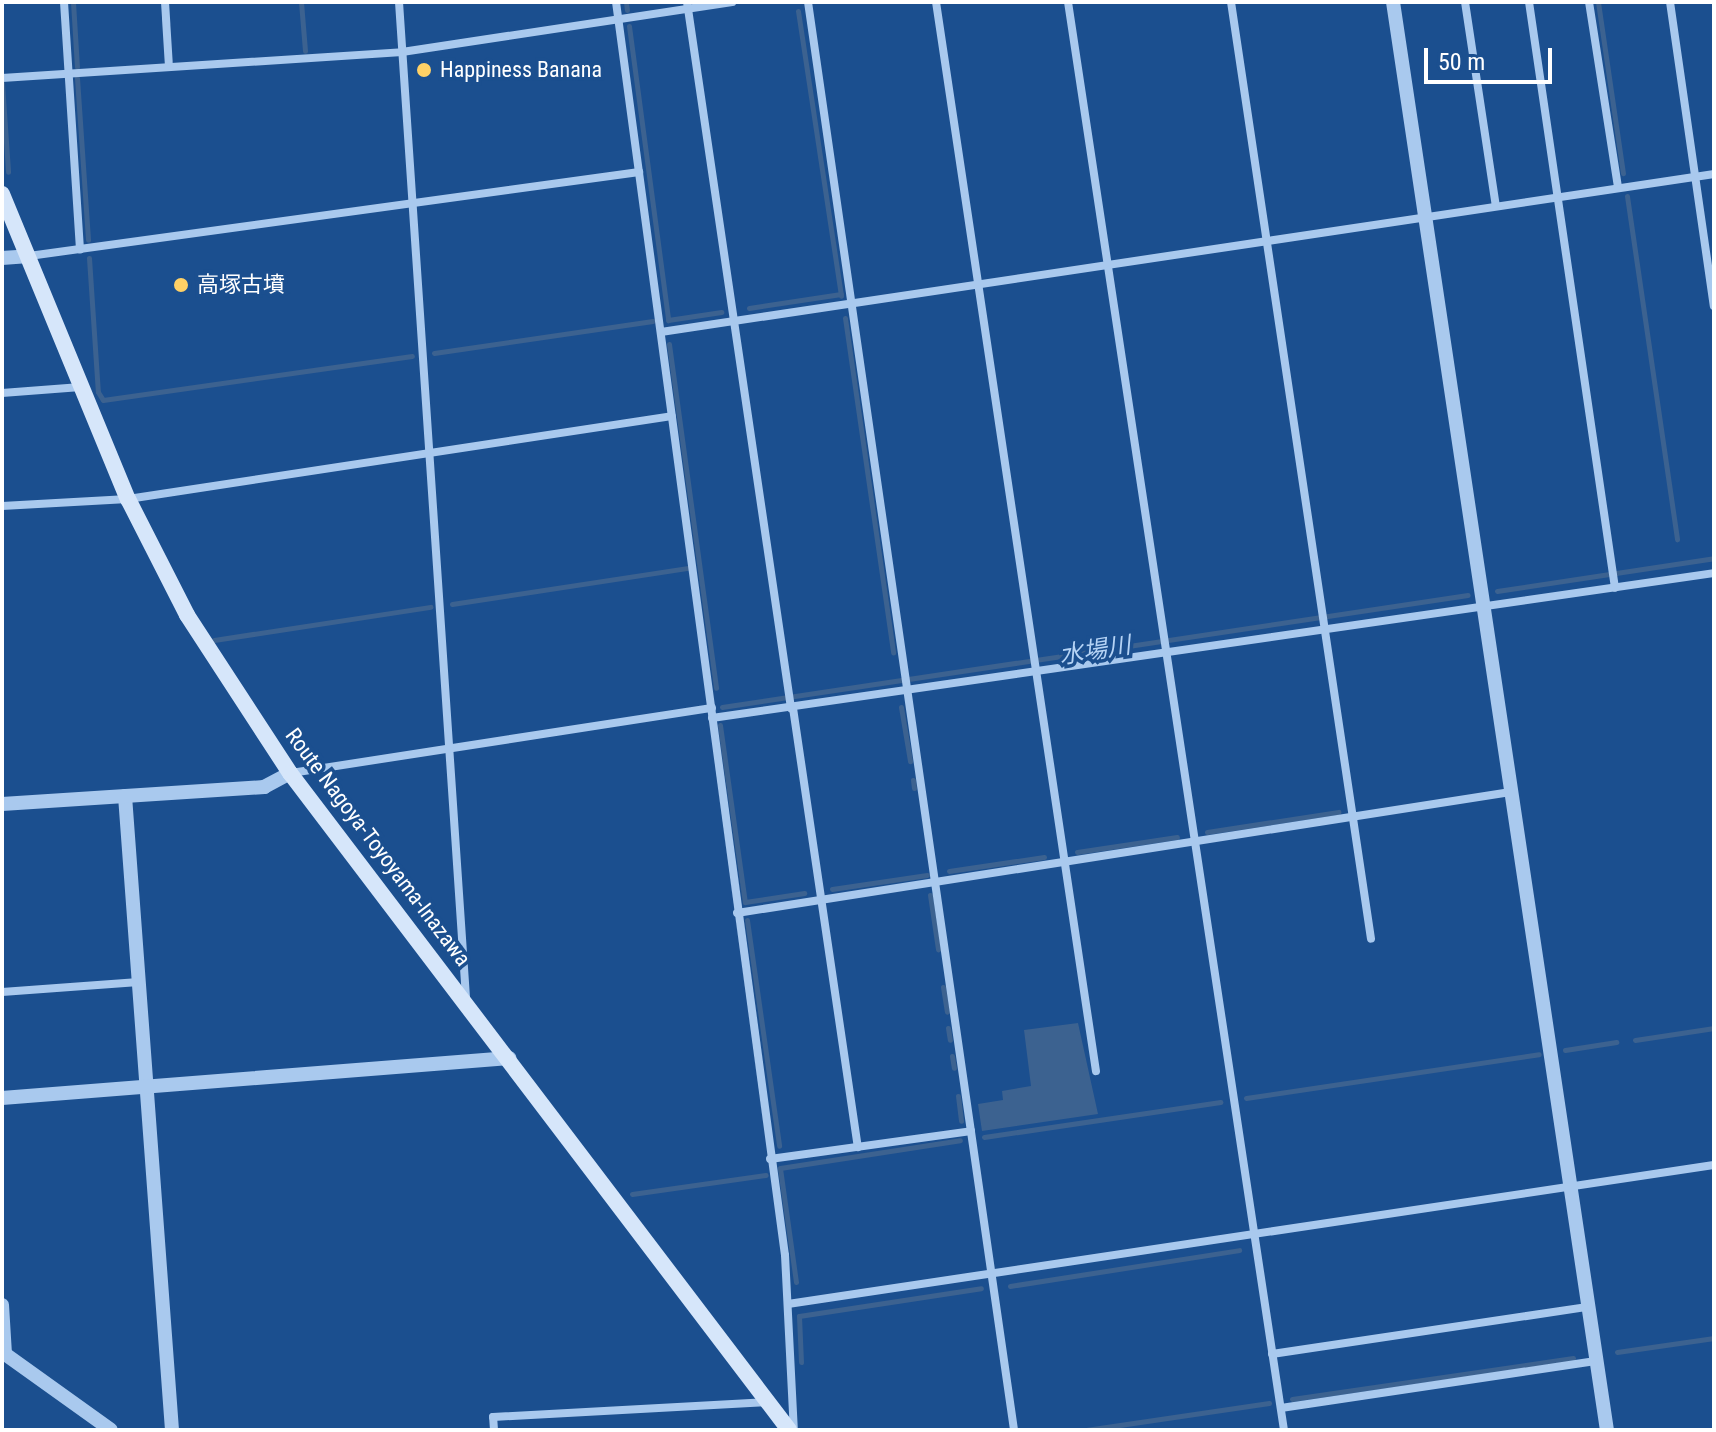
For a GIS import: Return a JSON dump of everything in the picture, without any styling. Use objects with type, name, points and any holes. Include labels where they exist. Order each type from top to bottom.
[{"type":"main road","name":"Route Nagoya-Toyoyama-Inazawa","points":[[2,194],[128,499],[187,615],[290,773],[466,999],[767,1402],[792,1430]]},
{"type":"street","points":[[64,2],[80,249]]},
{"type":"street","points":[[165,2],[169,67]]},
{"type":"street","points":[[399,2],[466,999]]},
{"type":"street","points":[[616,2],[788,1304],[792,1430]]},
{"type":"street","points":[[2,78],[402,52],[618,19],[687,5],[732,2]]},
{"type":"street","points":[[808,2],[1014,1430]]},
{"type":"street","points":[[936,2],[1096,1071]]},
{"type":"street","points":[[1068,2],[1284,1430]]},
{"type":"street","points":[[1231,2],[1371,939]]},
{"type":"street","points":[[1393,2],[1607,1430]]},
{"type":"street","points":[[1465,2],[1496,206]]},
{"type":"street","points":[[1529,2],[1615,585]]},
{"type":"street","points":[[1589,2],[1618,188]]},
{"type":"street","points":[[1670,2],[1714,306]]},
{"type":"street","points":[[687,5],[858,1147]]},
{"type":"street","points":[[2,258],[639,172]]},
{"type":"street","points":[[661,332],[1714,174]]},
{"type":"street","points":[[2,393],[82,387]]},
{"type":"street","points":[[2,506],[128,499],[672,416]]},
{"type":"street","points":[[2,804],[264,787],[290,773],[712,713],[792,706],[1324,626],[1484,607],[1615,585],[1714,573]]},
{"type":"street","points":[[737,913],[1511,792]]},
{"type":"street","points":[[125,796],[172,1430]]},
{"type":"street","points":[[2,992],[139,982]]},
{"type":"street","points":[[2,1098],[509,1058]]},
{"type":"street","points":[[770,1159],[971,1131]]},
{"type":"street","points":[[788,1304],[1714,1165]]},
{"type":"street","points":[[2,1305],[5,1354],[111,1430]]},
{"type":"street","points":[[1272,1354],[1588,1307]]},
{"type":"street","points":[[1281,1408],[1596,1361]]},
{"type":"street","points":[[494,1430],[493,1417],[767,1402]]},
{"type":"water","points":[[1078,1023],[1098,1114],[982,1131],[978,1104],[1003,1100],[1002,1091],[1031,1086],[1024,1030]]},
{"type":"waterway","points":[[73,2],[77,67]]},
{"type":"waterway","points":[[301,2],[305,51]]},
{"type":"waterway","points":[[626,2],[627,10]]},
{"type":"waterway","points":[[1598,2],[1623,173]]},
{"type":"waterway","points":[[798,11],[841,296]]},
{"type":"waterway","points":[[629,26],[668,320],[721,312]]},
{"type":"waterway","points":[[77,78],[88,240]]},
{"type":"waterway","points":[[2,83],[8,172]]},
{"type":"waterway","points":[[1627,196],[1677,539]]},
{"type":"waterway","points":[[89,258],[98,392],[103,400],[412,356]]},
{"type":"waterway","points":[[749,308],[841,294]]},
{"type":"waterway","points":[[845,318],[893,653]]},
{"type":"waterway","points":[[434,353],[653,321]]},
{"type":"waterway","points":[[669,344],[716,688]]},
{"type":"waterway","name":"水場川","points":[[1497,591],[1714,558]]},
{"type":"waterway","points":[[452,604],[688,568]]},
{"type":"waterway","name":"水場川","points":[[722,707],[1468,595]]},
{"type":"waterway","points":[[214,640],[430,607]]},
{"type":"waterway","points":[[901,707],[910,761]]},
{"type":"waterway","points":[[720,725],[745,902],[804,893]]},
{"type":"waterway","points":[[913,780],[914,788]]},
{"type":"waterway","points":[[1207,832],[1338,812]]},
{"type":"waterway","points":[[1077,852],[1177,837]]},
{"type":"waterway","points":[[949,871],[1044,857]]},
{"type":"waterway","points":[[832,889],[927,875]]},
{"type":"waterway","points":[[930,895],[938,949]]},
{"type":"waterway","points":[[747,920],[779,1146]]},
{"type":"waterway","points":[[943,987],[947,1012]]},
{"type":"waterway","points":[[948,1028],[950,1040]]},
{"type":"waterway","points":[[1635,1040],[1714,1028]]},
{"type":"waterway","points":[[1565,1050],[1616,1042]]},
{"type":"waterway","points":[[1246,1098],[1539,1054]]},
{"type":"waterway","points":[[952,1056],[954,1068]]},
{"type":"waterway","points":[[958,1096],[961,1121]]},
{"type":"waterway","points":[[984,1137],[1220,1102]]},
{"type":"waterway","points":[[796,1282],[780,1168],[960,1140]]},
{"type":"waterway","points":[[632,1194],[766,1175]]},
{"type":"waterway","points":[[1010,1286],[1239,1250]]},
{"type":"waterway","points":[[801,1362],[799,1316],[981,1288]]},
{"type":"waterway","points":[[1617,1352],[1714,1338]]},
{"type":"waterway","points":[[1292,1399],[1573,1358]]},
{"type":"waterway","points":[[1086,1430],[1269,1403]]},
{"type":"place","name":"Happiness Banana","points":[[424,70]]},
{"type":"place","name":"高塚古墳","points":[[181,285]]}]
